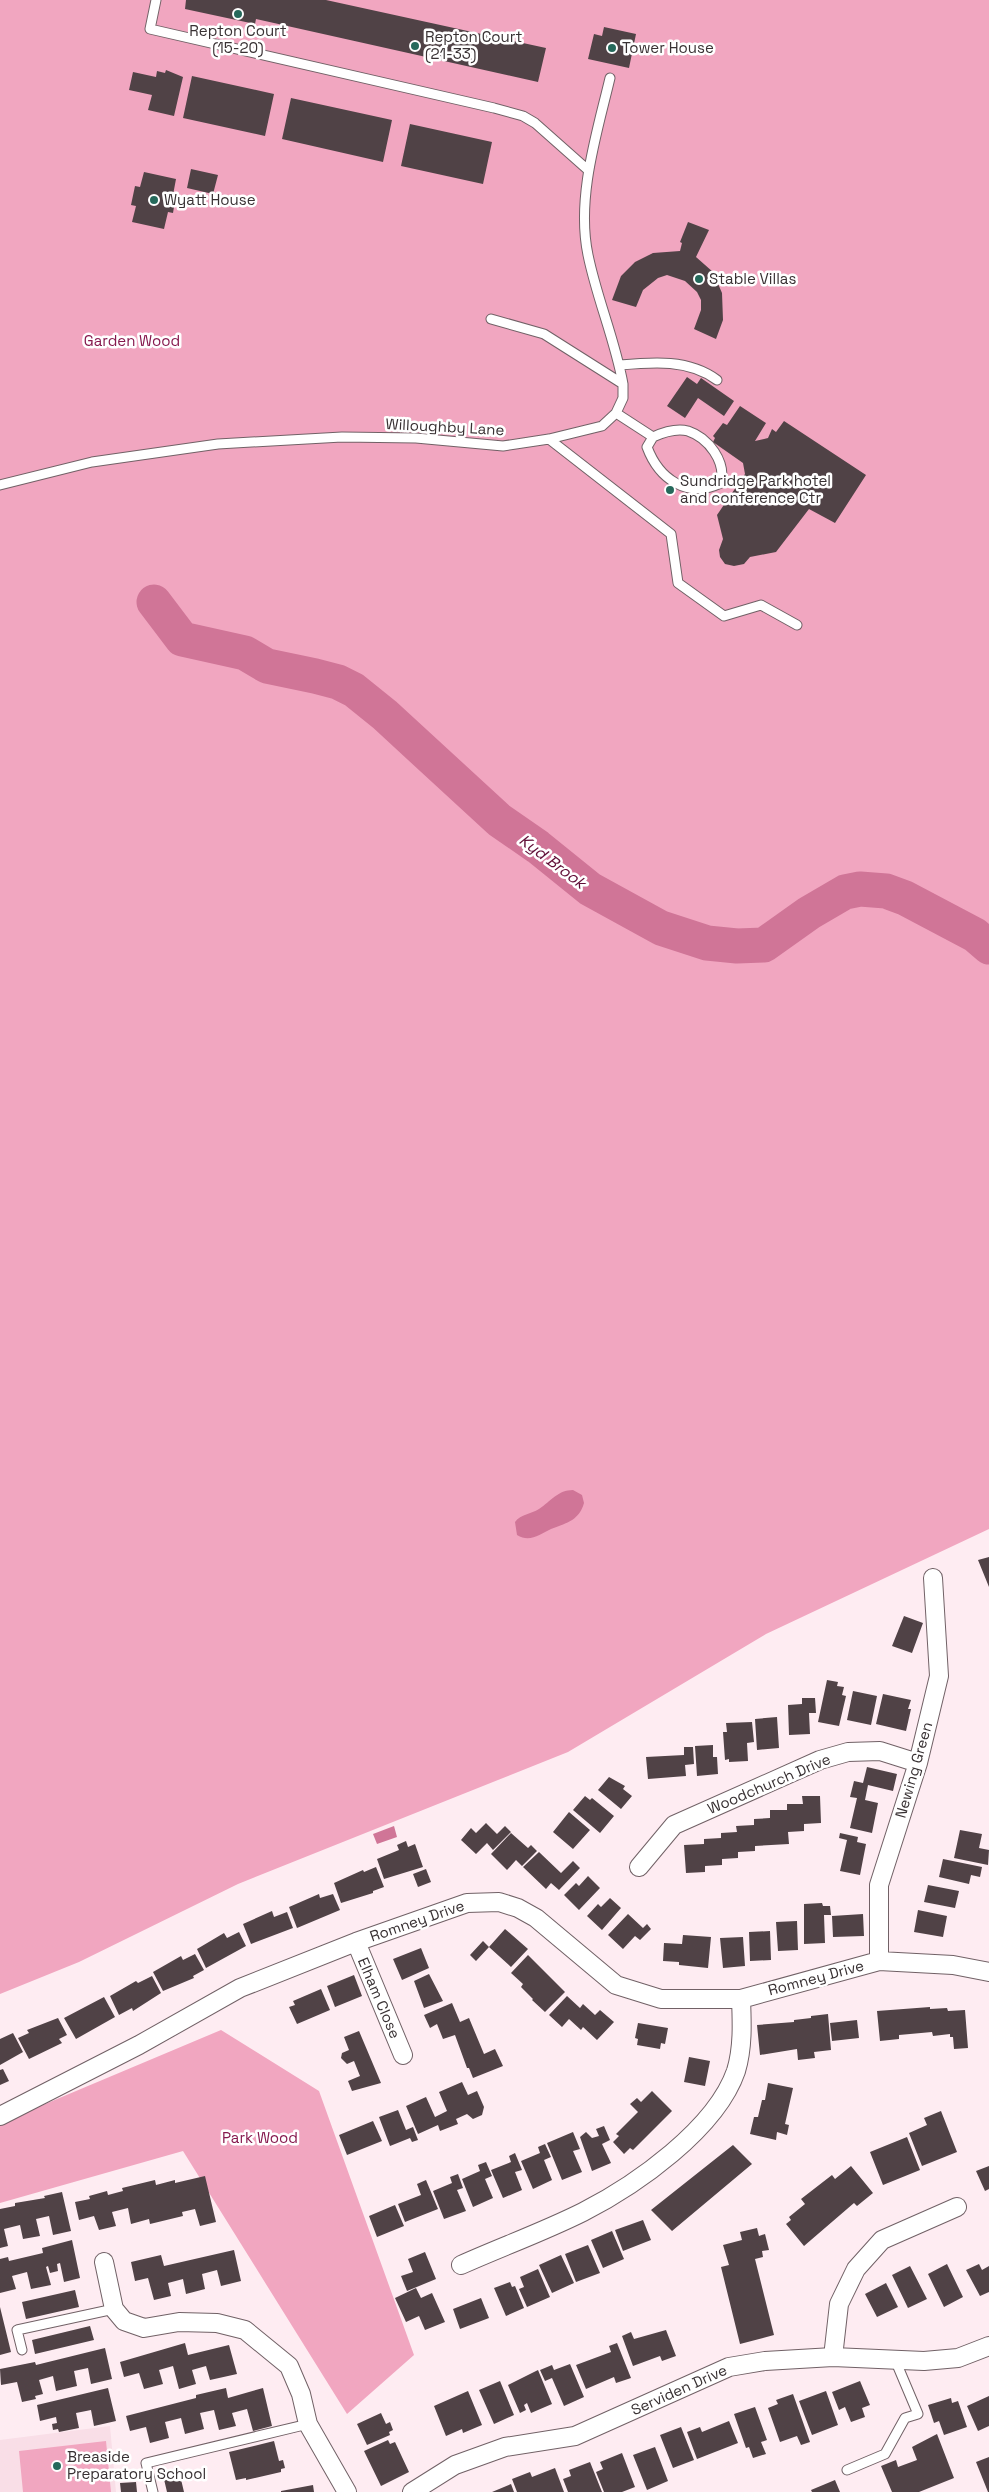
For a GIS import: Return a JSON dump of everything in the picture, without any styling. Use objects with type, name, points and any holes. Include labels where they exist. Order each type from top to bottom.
[{"type":"street","name":"Newing Green","points":[[879,1961],[879,1885],[918,1763],[939,1676],[933,1578]]},
{"type":"street","name":"Woodchurch Drive","points":[[639,1867],[674,1825],[820,1760],[848,1752],[880,1751],[918,1763]]},
{"type":"street","name":"Romney Drive","points":[[0,2116],[139,2045],[240,1988],[356,1942],[467,1903],[499,1902],[518,1908],[536,1918],[616,1984],[661,1999],[741,1999],[879,1961],[952,1965],[989,1972]]},
{"type":"street","name":"Elham Close","points":[[356,1942],[403,2055]]},
{"type":"street","points":[[461,2265],[584,2212],[652,2169],[700,2128],[724,2098],[736,2070],[742,2036],[741,1999]]},
{"type":"street","points":[[833,2357],[839,2304],[856,2269],[882,2240],[957,2207]]},
{"type":"street","points":[[104,2262],[114,2309],[124,2321],[144,2328],[179,2322],[217,2323],[245,2330],[289,2366],[301,2394],[308,2424],[347,2492]]},
{"type":"street","name":"Serviden Drive","points":[[412,2492],[455,2466],[505,2447],[575,2436],[729,2367],[764,2361],[833,2357],[896,2362],[958,2358],[988,2349]]},
{"type":"lane","points":[[156,0],[150,29],[524,116],[544,129],[588,170]]},
{"type":"lane","points":[[610,78],[588,170],[585,231],[588,255],[620,365],[623,398],[616,412],[653,437]]},
{"type":"lane","points":[[491,319],[544,334],[623,384]]},
{"type":"lane","points":[[620,365],[645,362],[692,366],[705,371],[717,380]]},
{"type":"lane","name":"Willoughby Lane","points":[[0,485],[92,462],[218,444],[342,437],[416,438],[503,446],[549,439],[602,426],[616,412]]},
{"type":"lane","points":[[668,431],[688,431],[707,443],[721,462],[724,472],[721,483],[710,488],[686,489],[667,477],[652,462],[646,447],[653,437],[668,431]]},
{"type":"lane","points":[[549,439],[671,534],[678,583],[724,616],[762,605],[797,625]]},
{"type":"lane","points":[[22,2350],[17,2330],[114,2309]]},
{"type":"lane","points":[[847,2470],[885,2454],[905,2418],[918,2414],[896,2362]]},
{"type":"lane","points":[[153,2492],[146,2462],[308,2424]]},
{"type":"shaded area","points":[[573,1490],[582,1495],[584,1503],[575,1518],[535,1537],[526,1538],[517,1535],[515,1522],[517,1519],[539,1509],[559,1494]]},
{"type":"shaded area","points":[[394,1826],[397,1837],[377,1844],[373,1834]]},
{"type":"shaded area","name":"Breaside Preparatory School","points":[[110,2426],[116,2492],[0,2492],[0,2440]]},
{"type":"green space","name":"Garden Wood","points":[[0,0],[989,0],[989,1529],[766,1634],[568,1752],[238,1884],[79,1962],[0,1994]]},
{"type":"green space","name":"Park Wood","points":[[221,2030],[319,2091],[414,2355],[347,2414],[183,2151],[0,2203],[0,2123]]},
{"type":"green space","name":"Breaside Preparatory School","points":[[106,2441],[111,2492],[23,2492],[19,2451]]},
{"type":"building","points":[[186,0],[326,0],[546,48],[538,82],[256,19],[255,24],[185,9]]},
{"type":"building","name":"Tower House","points":[[604,27],[636,34],[629,68],[588,59],[594,34],[602,36]]},
{"type":"building","points":[[166,70],[183,77],[174,116],[148,110],[152,95],[129,90],[133,72],[156,77],[157,71],[165,73]]},
{"type":"building","points":[[192,76],[274,94],[265,136],[183,118]]},
{"type":"building","points":[[291,98],[392,120],[383,162],[282,139]]},
{"type":"building","points":[[410,124],[492,142],[483,184],[401,166]]},
{"type":"building","points":[[191,169],[218,175],[213,194],[187,188]]},
{"type":"building","name":"Wyatt House","points":[[144,172],[176,179],[173,195],[176,195],[173,213],[168,212],[164,229],[132,222],[136,206],[131,205],[135,186],[140,187]]},
{"type":"building","name":"Stable Villas","points":[[688,222],[709,230],[696,257],[713,272],[722,293],[723,320],[716,339],[694,329],[701,310],[701,300],[697,292],[685,281],[667,275],[658,278],[643,290],[636,307],[612,300],[621,276],[635,262],[653,253],[680,251],[682,243],[680,242]]},
{"type":"building","points":[[687,377],[697,384],[701,378],[734,401],[724,416],[698,398],[685,418],[667,406]]},
{"type":"building","points":[[740,406],[766,423],[755,441],[768,438],[772,429],[776,432],[784,421],[866,475],[835,523],[809,509],[776,552],[750,557],[744,564],[734,566],[725,564],[720,557],[719,550],[723,539],[717,515],[745,474],[743,463],[713,442],[715,438],[713,436],[723,423],[727,425]]},
{"type":"building","points":[[989,1557],[989,1587],[978,1560]]},
{"type":"building","points":[[904,1616],[923,1623],[912,1653],[892,1646]]},
{"type":"building","points":[[827,1680],[838,1682],[837,1686],[844,1687],[842,1695],[846,1696],[839,1726],[818,1722]]},
{"type":"building","points":[[853,1691],[877,1696],[871,1725],[847,1720]]},
{"type":"building","points":[[883,1694],[911,1700],[908,1709],[911,1709],[906,1731],[876,1724]]},
{"type":"building","points":[[802,1698],[815,1698],[816,1713],[809,1713],[810,1734],[789,1735],[788,1705],[802,1704]]},
{"type":"building","points":[[777,1717],[779,1748],[757,1750],[755,1719]]},
{"type":"building","points":[[752,1722],[754,1742],[747,1743],[748,1761],[729,1762],[729,1759],[725,1760],[723,1732],[727,1732],[726,1723]]},
{"type":"building","points":[[713,1745],[713,1757],[717,1757],[718,1774],[697,1776],[695,1746]]},
{"type":"building","points":[[684,1747],[693,1747],[694,1764],[685,1765],[686,1776],[648,1779],[646,1757],[684,1755]]},
{"type":"building","points":[[867,1767],[897,1774],[893,1791],[868,1785],[865,1800],[878,1803],[872,1833],[850,1828],[857,1798],[850,1797],[854,1781],[863,1783]]},
{"type":"building","points":[[609,1777],[625,1786],[623,1789],[632,1796],[621,1809],[598,1790]]},
{"type":"building","points":[[585,1796],[590,1800],[592,1798],[614,1816],[600,1833],[573,1810]]},
{"type":"building","points":[[802,1796],[820,1796],[821,1823],[804,1824],[804,1831],[788,1832],[789,1844],[755,1846],[755,1851],[738,1852],[738,1858],[722,1859],[722,1865],[705,1866],[705,1872],[686,1873],[684,1845],[704,1844],[704,1839],[721,1838],[721,1833],[737,1832],[736,1826],[754,1825],[754,1819],[770,1818],[770,1810],[787,1810],[787,1804],[803,1804]]},
{"type":"building","points":[[569,1812],[590,1830],[573,1849],[553,1832]]},
{"type":"building","points":[[486,1823],[497,1834],[505,1826],[511,1832],[493,1850],[487,1843],[476,1854],[461,1840],[471,1828],[476,1833]]},
{"type":"building","points":[[960,1830],[982,1834],[979,1848],[989,1850],[988,1865],[954,1858]]},
{"type":"building","points":[[511,1833],[528,1848],[531,1845],[537,1851],[522,1866],[516,1860],[507,1870],[491,1854]]},
{"type":"building","points":[[840,1833],[858,1837],[857,1842],[866,1844],[860,1875],[840,1871],[847,1840],[839,1838]]},
{"type":"building","points":[[406,1841],[408,1847],[415,1844],[423,1867],[384,1879],[377,1859],[399,1850],[397,1845]]},
{"type":"building","points":[[539,1852],[561,1873],[573,1861],[580,1868],[559,1890],[551,1883],[546,1889],[523,1867]]},
{"type":"building","points":[[943,1859],[982,1867],[980,1877],[971,1875],[969,1884],[939,1877]]},
{"type":"building","points":[[376,1867],[384,1887],[373,1891],[373,1893],[341,1903],[334,1883],[363,1870],[364,1872]]},
{"type":"building","points":[[426,1869],[431,1882],[418,1887],[413,1874]]},
{"type":"building","points":[[588,1876],[600,1888],[579,1910],[564,1895],[576,1883],[579,1886]]},
{"type":"building","points":[[928,1885],[959,1891],[955,1908],[924,1902]]},
{"type":"building","points":[[319,1894],[320,1898],[333,1894],[340,1910],[297,1928],[289,1907]]},
{"type":"building","points":[[610,1898],[621,1908],[602,1930],[587,1916],[598,1904],[601,1907]]},
{"type":"building","points":[[822,1903],[823,1906],[830,1906],[831,1915],[824,1915],[825,1943],[804,1944],[804,1904]]},
{"type":"building","points":[[918,1910],[947,1916],[943,1937],[914,1932]]},
{"type":"building","points":[[272,1911],[274,1917],[287,1912],[293,1928],[251,1944],[243,1924]]},
{"type":"building","points":[[628,1914],[643,1928],[647,1924],[651,1929],[640,1940],[635,1936],[623,1949],[608,1935]]},
{"type":"building","points":[[863,1914],[864,1936],[833,1937],[832,1916]]},
{"type":"building","points":[[797,1921],[798,1950],[778,1951],[776,1922]]},
{"type":"building","points":[[505,1929],[528,1949],[511,1967],[489,1947]]},
{"type":"building","points":[[770,1931],[771,1960],[750,1961],[749,1932]]},
{"type":"building","points":[[239,1932],[246,1946],[206,1968],[197,1949],[224,1933],[227,1938]]},
{"type":"building","points":[[683,1935],[711,1937],[708,1968],[663,1961],[664,1943],[682,1944]]},
{"type":"building","points":[[743,1937],[745,1966],[723,1968],[720,1938]]},
{"type":"building","points":[[483,1941],[489,1947],[476,1961],[470,1955]]},
{"type":"building","points":[[421,1948],[429,1968],[402,1980],[393,1959]]},
{"type":"building","points":[[195,1954],[204,1970],[193,1976],[194,1978],[163,1991],[153,1972],[181,1956],[183,1960]]},
{"type":"building","points":[[528,1955],[565,1992],[545,2012],[532,2000],[521,1987],[523,1984],[511,1973]]},
{"type":"building","points":[[429,1974],[443,2001],[424,2008],[414,1981]]},
{"type":"building","points":[[354,1975],[362,1996],[335,2007],[327,1986]]},
{"type":"building","points":[[152,1976],[161,1993],[133,2011],[132,2008],[119,2015],[110,1996],[136,1981],[138,1983]]},
{"type":"building","points":[[321,1989],[330,2010],[297,2024],[289,2007],[295,2005],[293,2001]]},
{"type":"building","points":[[567,1996],[580,2008],[583,2004],[595,2015],[600,2010],[614,2022],[597,2040],[583,2027],[581,2030],[569,2019],[562,2027],[549,2015]]},
{"type":"building","points":[[104,1997],[115,2017],[76,2039],[64,2018]]},
{"type":"building","points":[[452,2003],[460,2022],[469,2018],[484,2054],[495,2049],[503,2066],[473,2078],[469,2068],[467,2068],[455,2035],[443,2039],[437,2024],[430,2028],[424,2015]]},
{"type":"building","points":[[930,2007],[930,2009],[947,2008],[948,2011],[965,2010],[968,2048],[954,2049],[953,2037],[950,2037],[950,2034],[933,2036],[932,2032],[899,2035],[899,2039],[880,2041],[877,2011]]},
{"type":"building","points":[[828,2014],[831,2050],[814,2052],[815,2058],[798,2060],[797,2049],[760,2055],[757,2025],[794,2022],[794,2020],[811,2018],[811,2016]]},
{"type":"building","points":[[58,2018],[67,2035],[59,2039],[62,2043],[29,2059],[18,2038],[29,2033],[27,2030]]},
{"type":"building","points":[[857,2020],[859,2038],[832,2041],[830,2023]]},
{"type":"building","points":[[638,2023],[668,2028],[665,2044],[661,2043],[660,2049],[637,2045],[638,2039],[635,2038]]},
{"type":"building","points":[[359,2031],[381,2083],[352,2091],[348,2081],[360,2076],[354,2061],[347,2064],[341,2058],[342,2053],[349,2050],[344,2037]]},
{"type":"building","points":[[13,2033],[23,2052],[0,2065],[0,2039]]},
{"type":"building","points":[[689,2057],[710,2061],[705,2086],[684,2082]]},
{"type":"building","points":[[3,2069],[9,2081],[0,2085],[0,2070]]},
{"type":"building","points":[[462,2082],[468,2095],[477,2091],[484,2107],[482,2115],[473,2119],[467,2114],[456,2119],[458,2124],[440,2131],[438,2125],[418,2134],[406,2106],[426,2097],[435,2117],[447,2111],[439,2092]]},
{"type":"building","points":[[768,2083],[793,2088],[785,2124],[789,2125],[787,2135],[777,2132],[776,2140],[750,2134],[754,2117],[758,2117],[762,2100],[765,2100]]},
{"type":"building","points":[[652,2091],[672,2111],[633,2150],[630,2148],[624,2154],[613,2142],[619,2136],[616,2134],[638,2112],[630,2104],[637,2098],[641,2102]]},
{"type":"building","points":[[398,2110],[406,2130],[413,2127],[418,2140],[412,2142],[410,2138],[390,2146],[379,2117]]},
{"type":"building","points":[[941,2111],[957,2152],[922,2166],[909,2133],[927,2125],[924,2118]]},
{"type":"building","points":[[373,2121],[382,2141],[347,2155],[339,2135]]},
{"type":"building","points":[[604,2126],[610,2140],[602,2144],[611,2163],[592,2171],[580,2137],[586,2132],[592,2138],[599,2136],[596,2129]]},
{"type":"building","points":[[573,2132],[580,2149],[573,2151],[582,2172],[562,2180],[547,2143]]},
{"type":"building","points":[[907,2137],[920,2170],[883,2185],[870,2152]]},
{"type":"building","points":[[545,2144],[551,2157],[544,2160],[552,2180],[533,2189],[521,2161],[540,2153],[538,2147]]},
{"type":"building","points":[[733,2145],[752,2164],[672,2231],[651,2210]]},
{"type":"building","points":[[515,2153],[522,2170],[515,2172],[522,2190],[503,2198],[491,2170],[511,2162],[509,2156]]},
{"type":"building","points":[[486,2162],[492,2176],[485,2179],[493,2198],[473,2207],[462,2179],[480,2171],[478,2165]]},
{"type":"building","points":[[851,2166],[873,2193],[857,2206],[854,2203],[804,2246],[786,2224],[791,2220],[789,2217],[805,2204],[801,2199],[832,2175],[835,2179]]},
{"type":"building","points":[[989,2166],[989,2189],[985,2191],[976,2171]]},
{"type":"building","points":[[458,2174],[463,2188],[457,2190],[466,2211],[444,2219],[433,2191],[452,2183],[450,2177]]},
{"type":"building","points":[[205,2176],[216,2222],[200,2226],[195,2209],[182,2212],[183,2216],[150,2224],[149,2219],[131,2224],[128,2208],[112,2212],[116,2226],[99,2230],[94,2216],[79,2220],[75,2202],[90,2199],[89,2196],[107,2191],[108,2195],[123,2191],[122,2188],[155,2180],[156,2185]]},
{"type":"building","points":[[426,2180],[438,2209],[405,2222],[398,2204],[421,2195],[417,2184]]},
{"type":"building","points":[[62,2192],[71,2231],[53,2235],[49,2216],[36,2219],[40,2236],[23,2239],[20,2225],[4,2229],[8,2246],[0,2248],[0,2209],[15,2206],[15,2203],[45,2198],[44,2196]]},
{"type":"building","points":[[395,2205],[404,2226],[377,2237],[369,2216]]},
{"type":"building","points":[[643,2220],[651,2240],[623,2251],[615,2230]]},
{"type":"building","points":[[757,2228],[759,2236],[765,2234],[769,2250],[762,2251],[763,2257],[755,2259],[774,2335],[740,2344],[721,2267],[729,2265],[723,2245],[742,2240],[740,2232]]},
{"type":"building","points":[[612,2231],[624,2259],[603,2268],[591,2240]]},
{"type":"building","points":[[72,2240],[80,2278],[64,2282],[60,2263],[57,2264],[58,2271],[50,2273],[48,2266],[46,2267],[51,2285],[31,2289],[27,2272],[12,2276],[16,2289],[0,2293],[0,2259],[8,2257],[9,2261],[43,2253],[42,2248]]},
{"type":"building","points":[[588,2245],[600,2273],[576,2282],[565,2254]]},
{"type":"building","points":[[234,2250],[241,2281],[221,2286],[217,2270],[202,2274],[205,2289],[186,2294],[183,2279],[168,2283],[171,2296],[154,2300],[148,2278],[135,2281],[131,2262],[161,2255],[164,2266]]},
{"type":"building","points":[[425,2252],[436,2279],[407,2291],[401,2276],[413,2272],[408,2259]]},
{"type":"building","points":[[561,2255],[574,2283],[552,2293],[539,2265]]},
{"type":"building","points":[[947,2264],[963,2297],[944,2307],[928,2274]]},
{"type":"building","points":[[979,2264],[982,2270],[989,2266],[989,2292],[980,2296],[966,2270]]},
{"type":"building","points":[[910,2266],[927,2299],[908,2308],[892,2275]]},
{"type":"building","points":[[538,2269],[550,2297],[527,2307],[519,2289],[524,2287],[520,2277]]},
{"type":"building","points":[[510,2282],[512,2287],[515,2286],[524,2308],[506,2316],[494,2288]]},
{"type":"building","points":[[886,2283],[898,2307],[877,2317],[865,2294]]},
{"type":"building","points":[[416,2288],[421,2298],[432,2293],[445,2322],[425,2330],[419,2316],[406,2322],[395,2298]]},
{"type":"building","points":[[75,2290],[79,2307],[26,2319],[22,2302]]},
{"type":"building","points":[[481,2298],[489,2318],[460,2329],[453,2309]]},
{"type":"building","points":[[0,2307],[11,2352],[0,2355]]},
{"type":"building","points":[[90,2326],[94,2340],[35,2354],[32,2340]]},
{"type":"building","points":[[666,2330],[676,2356],[662,2361],[660,2356],[633,2366],[622,2336],[631,2332],[634,2339]]},
{"type":"building","points":[[185,2343],[188,2355],[229,2345],[237,2374],[210,2380],[206,2366],[192,2370],[196,2384],[179,2389],[173,2366],[159,2370],[163,2384],[144,2389],[139,2373],[124,2377],[120,2362]]},
{"type":"building","points":[[617,2343],[631,2378],[616,2383],[614,2377],[586,2389],[576,2365],[611,2352],[609,2346]]},
{"type":"building","points":[[105,2348],[112,2379],[91,2384],[88,2368],[74,2371],[77,2386],[56,2391],[53,2376],[39,2380],[43,2394],[35,2396],[36,2399],[22,2402],[17,2382],[1,2385],[0,2369],[35,2362],[36,2365]]},
{"type":"building","points":[[570,2364],[584,2397],[564,2406],[552,2378],[545,2381],[540,2370],[552,2365],[554,2370]]},
{"type":"building","points":[[538,2370],[552,2404],[531,2413],[527,2403],[524,2405],[526,2410],[520,2413],[508,2385]]},
{"type":"building","points":[[500,2381],[514,2415],[494,2424],[479,2390]]},
{"type":"building","points":[[860,2381],[870,2405],[862,2408],[865,2417],[851,2422],[845,2407],[839,2410],[832,2392]]},
{"type":"building","points":[[108,2388],[116,2421],[94,2426],[91,2410],[76,2413],[79,2428],[59,2432],[58,2429],[53,2430],[52,2424],[57,2423],[56,2417],[40,2421],[37,2405]]},
{"type":"building","points":[[226,2388],[228,2398],[263,2388],[272,2426],[253,2431],[247,2409],[232,2413],[236,2426],[219,2430],[214,2410],[200,2413],[204,2429],[185,2434],[181,2418],[165,2422],[169,2438],[150,2443],[146,2427],[130,2431],[126,2416],[196,2398],[196,2395]]},
{"type":"building","points":[[468,2391],[482,2425],[463,2433],[462,2429],[446,2436],[434,2406]]},
{"type":"building","points":[[826,2391],[838,2425],[812,2435],[799,2401]]},
{"type":"building","points":[[793,2394],[810,2442],[801,2445],[797,2436],[780,2442],[768,2408],[778,2404],[776,2400]]},
{"type":"building","points":[[989,2396],[989,2426],[978,2431],[967,2406]]},
{"type":"building","points":[[951,2398],[952,2403],[958,2401],[967,2427],[944,2435],[939,2421],[934,2423],[928,2405]]},
{"type":"building","points":[[755,2407],[767,2440],[761,2442],[766,2454],[753,2458],[749,2447],[746,2448],[734,2414]]},
{"type":"building","points":[[381,2413],[386,2424],[390,2422],[393,2430],[389,2432],[390,2435],[367,2445],[357,2424]]},
{"type":"building","points":[[729,2421],[738,2443],[697,2459],[687,2432],[700,2427],[702,2432]]},
{"type":"building","points":[[681,2427],[694,2460],[673,2468],[660,2435]]},
{"type":"building","points":[[937,2434],[954,2478],[919,2492],[892,2492],[881,2466],[896,2460],[898,2467],[917,2460],[912,2447]]},
{"type":"building","points":[[388,2440],[390,2444],[395,2442],[409,2472],[381,2486],[364,2451]]},
{"type":"building","points":[[274,2441],[279,2461],[283,2460],[285,2468],[281,2469],[281,2472],[246,2480],[246,2478],[236,2480],[229,2452]]},
{"type":"building","points":[[655,2447],[668,2481],[647,2490],[633,2455]]},
{"type":"building","points":[[622,2453],[635,2487],[622,2492],[604,2492],[596,2472],[603,2469],[600,2462]]},
{"type":"building","points":[[989,2457],[989,2492],[988,2492],[976,2462]]},
{"type":"building","points":[[590,2462],[602,2492],[568,2492],[563,2479],[571,2476],[569,2470]]},
{"type":"building","points":[[555,2468],[564,2492],[517,2492],[512,2479],[530,2472],[532,2477]]},
{"type":"building","points":[[179,2471],[184,2492],[167,2492],[163,2475]]},
{"type":"building","points":[[835,2480],[840,2492],[812,2492],[811,2490]]},
{"type":"building","points":[[136,2482],[137,2492],[121,2492],[120,2483]]},
{"type":"building","points":[[511,2484],[514,2492],[492,2492]]},
{"type":"building","points":[[313,2485],[314,2492],[281,2492],[281,2491]]},
{"type":"waterway","name":"Kyd Brook","points":[[154,602],[182,639],[245,653],[267,666],[338,682],[354,690],[385,715],[499,820],[538,847],[590,889],[661,928],[707,943],[737,946],[764,945],[809,913],[845,892],[860,889],[886,891],[905,898],[975,935],[989,947]]},
{"type":"place","name":"Repton Court (15-20)","points":[[238,14]]},
{"type":"place","name":"Repton Court (21-33)","points":[[415,46]]},
{"type":"place","name":"Tower House","points":[[612,48]]},
{"type":"place","name":"Wyatt House","points":[[154,200]]},
{"type":"place","name":"Stable Villas","points":[[699,279]]},
{"type":"place","name":"Sundridge Park hotel and conference Ctr","points":[[670,490]]},
{"type":"place","name":"Breaside Preparatory School","points":[[57,2466]]}]
